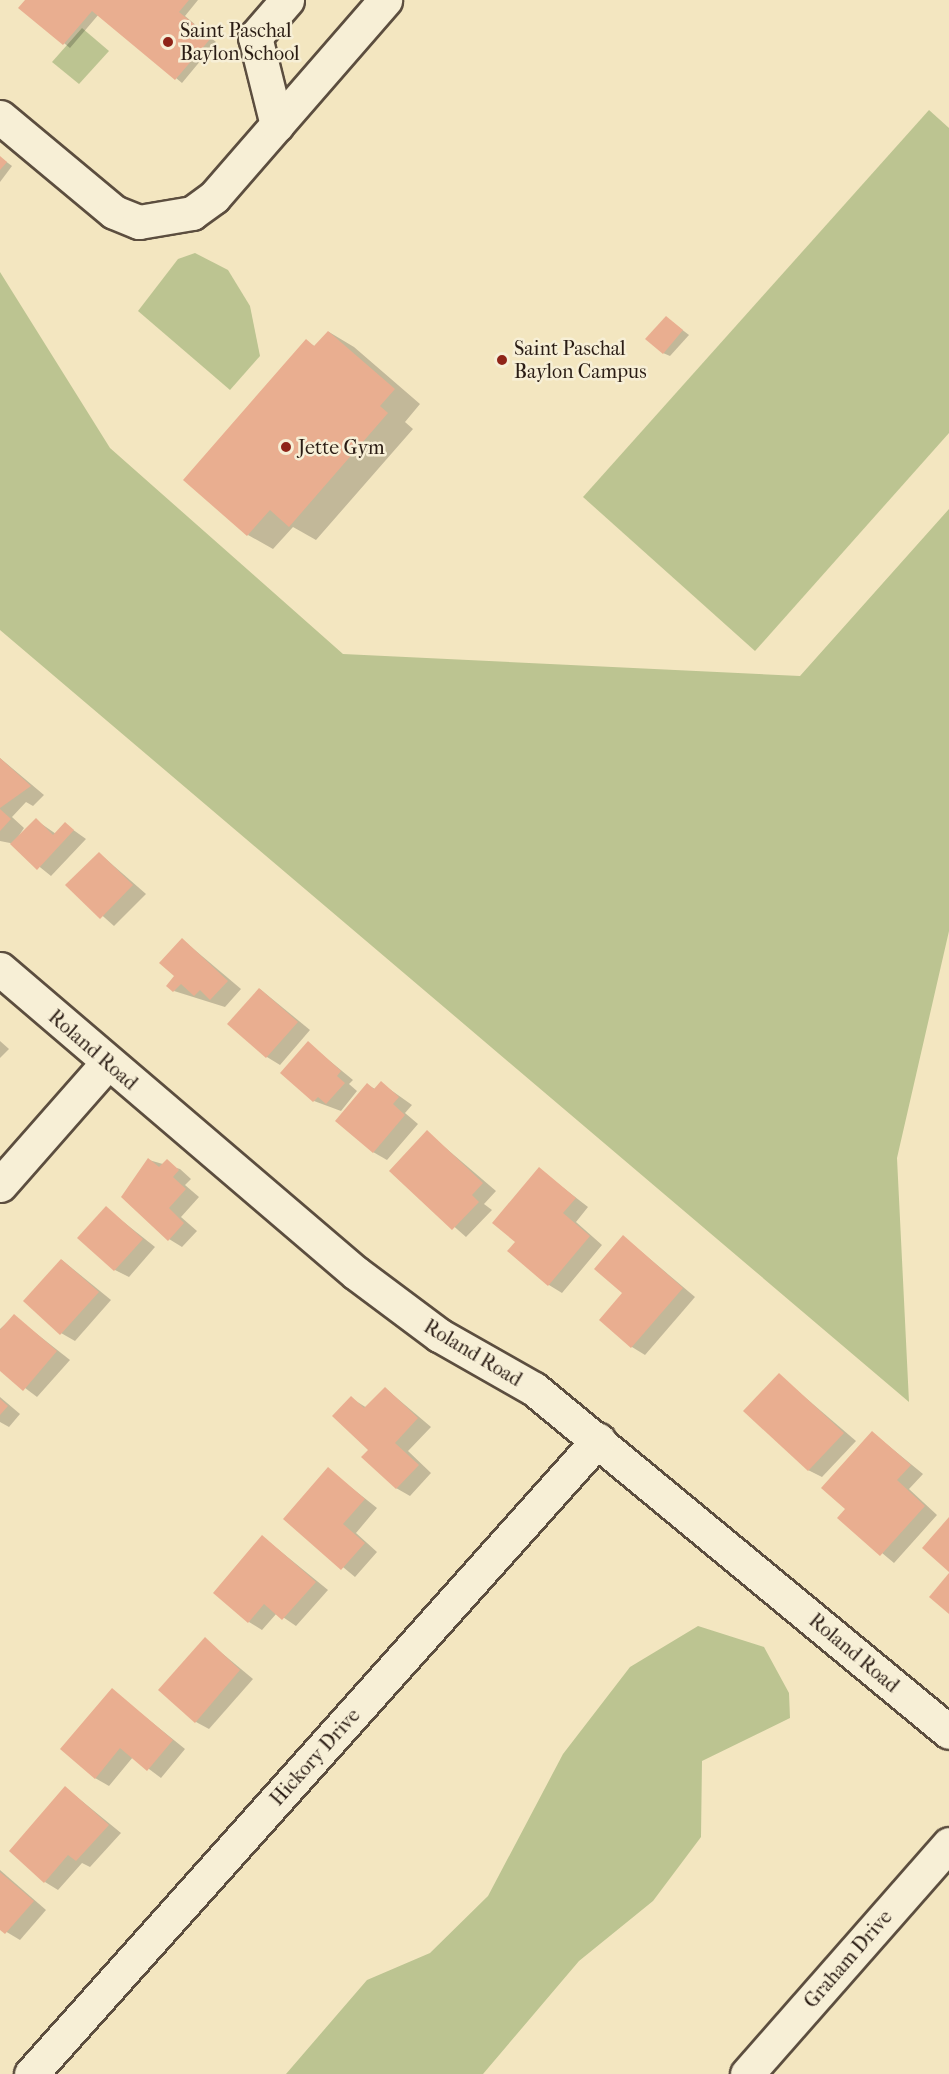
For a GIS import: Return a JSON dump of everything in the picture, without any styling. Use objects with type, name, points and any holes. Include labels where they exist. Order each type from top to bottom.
[{"type":"street","points":[[285,115],[267,87],[255,37],[287,0]]},
{"type":"street","points":[[0,117],[92,198],[139,222],[192,213],[214,197],[385,0]]},
{"type":"street","name":"Roland Road","points":[[0,969],[107,1063],[356,1273],[439,1335],[534,1389],[949,1732]]},
{"type":"street","points":[[0,1185],[107,1063]]},
{"type":"street","name":"Hickory Drive","points":[[31,2074],[598,1440]]},
{"type":"street","name":"Graham Drive","points":[[747,2074],[949,1844]]},
{"type":"green space","points":[[82,28],[109,51],[79,84],[52,62]]},
{"type":"green space","points":[[929,110],[949,128],[949,433],[755,651],[583,497]]},
{"type":"green space","points":[[195,253],[228,270],[250,306],[260,356],[230,390],[138,311],[178,259]]},
{"type":"green space","points":[[0,272],[110,448],[343,654],[800,676],[949,509],[949,931],[897,1158],[909,1402],[0,630]]},
{"type":"green space","points":[[698,1626],[764,1647],[789,1693],[790,1718],[702,1761],[701,1837],[653,1901],[579,1961],[483,2074],[286,2074],[367,1980],[430,1953],[488,1896],[563,1754],[630,1667]]},
{"type":"building","name":"Saint Paschal Baylon School","points":[[25,0],[189,0],[179,12],[211,38],[175,80],[92,11],[63,45],[18,8]]},
{"type":"building","points":[[0,156],[7,162],[0,170]]},
{"type":"building","points":[[666,316],[683,330],[663,354],[645,339]]},
{"type":"building","name":"Jette Gym","points":[[328,331],[395,389],[380,406],[388,413],[289,527],[270,510],[247,536],[183,480],[306,339],[314,346]]},
{"type":"building","points":[[0,758],[31,786],[0,808]]},
{"type":"building","points":[[0,809],[11,819],[0,831]]},
{"type":"building","points":[[36,818],[53,835],[65,822],[74,830],[37,870],[10,844]]},
{"type":"building","points":[[99,852],[133,885],[100,919],[65,885]]},
{"type":"building","points":[[182,938],[228,981],[210,1000],[200,990],[194,996],[181,984],[173,992],[166,986],[174,976],[159,963]]},
{"type":"building","points":[[259,988],[298,1022],[266,1058],[227,1024]]},
{"type":"building","points":[[308,1041],[341,1071],[337,1076],[345,1083],[326,1104],[318,1097],[313,1102],[280,1073]]},
{"type":"building","points":[[381,1081],[399,1097],[393,1104],[405,1115],[373,1153],[335,1121],[367,1083],[374,1089]]},
{"type":"building","points":[[427,1130],[483,1183],[472,1195],[479,1202],[452,1230],[389,1171]]},
{"type":"building","points":[[148,1158],[159,1167],[167,1159],[179,1170],[173,1177],[186,1189],[169,1208],[184,1223],[168,1241],[121,1197]]},
{"type":"building","points":[[539,1167],[576,1198],[563,1213],[590,1236],[548,1286],[507,1251],[515,1242],[492,1223]]},
{"type":"building","points":[[106,1206],[143,1239],[114,1271],[77,1238]]},
{"type":"building","points":[[623,1235],[683,1288],[631,1348],[599,1320],[622,1293],[594,1269]]},
{"type":"building","points":[[61,1259],[99,1292],[60,1335],[23,1301]]},
{"type":"building","points":[[14,1314],[57,1351],[23,1391],[0,1371],[0,1330]]},
{"type":"building","points":[[779,1373],[844,1433],[808,1471],[743,1411]]},
{"type":"building","points":[[385,1387],[418,1418],[395,1443],[419,1465],[396,1489],[361,1457],[368,1450],[332,1416],[351,1396],[364,1408]]},
{"type":"building","points":[[0,1399],[8,1406],[0,1415]]},
{"type":"building","points":[[872,1431],[911,1465],[897,1480],[925,1506],[880,1556],[837,1518],[845,1509],[821,1488]]},
{"type":"building","points":[[328,1467],[365,1499],[343,1524],[365,1543],[341,1570],[283,1519]]},
{"type":"building","points":[[949,1517],[949,1572],[922,1548]]},
{"type":"building","points":[[262,1535],[316,1582],[282,1620],[264,1604],[248,1623],[213,1593]]},
{"type":"building","points":[[949,1573],[949,1614],[929,1597]]},
{"type":"building","points":[[205,1637],[240,1670],[195,1723],[158,1690]]},
{"type":"building","points":[[112,1688],[173,1740],[147,1771],[120,1748],[95,1779],[60,1749]]},
{"type":"building","points":[[65,1786],[109,1825],[76,1861],[68,1855],[44,1883],[9,1851]]},
{"type":"building","points":[[0,1872],[34,1901],[5,1934],[0,1930]]},
{"type":"place","name":"Saint Paschal Baylon School","points":[[168,42]]},
{"type":"place","name":"Saint Paschal Baylon Campus","points":[[502,360]]},
{"type":"place","name":"Jette Gym","points":[[286,447]]}]
